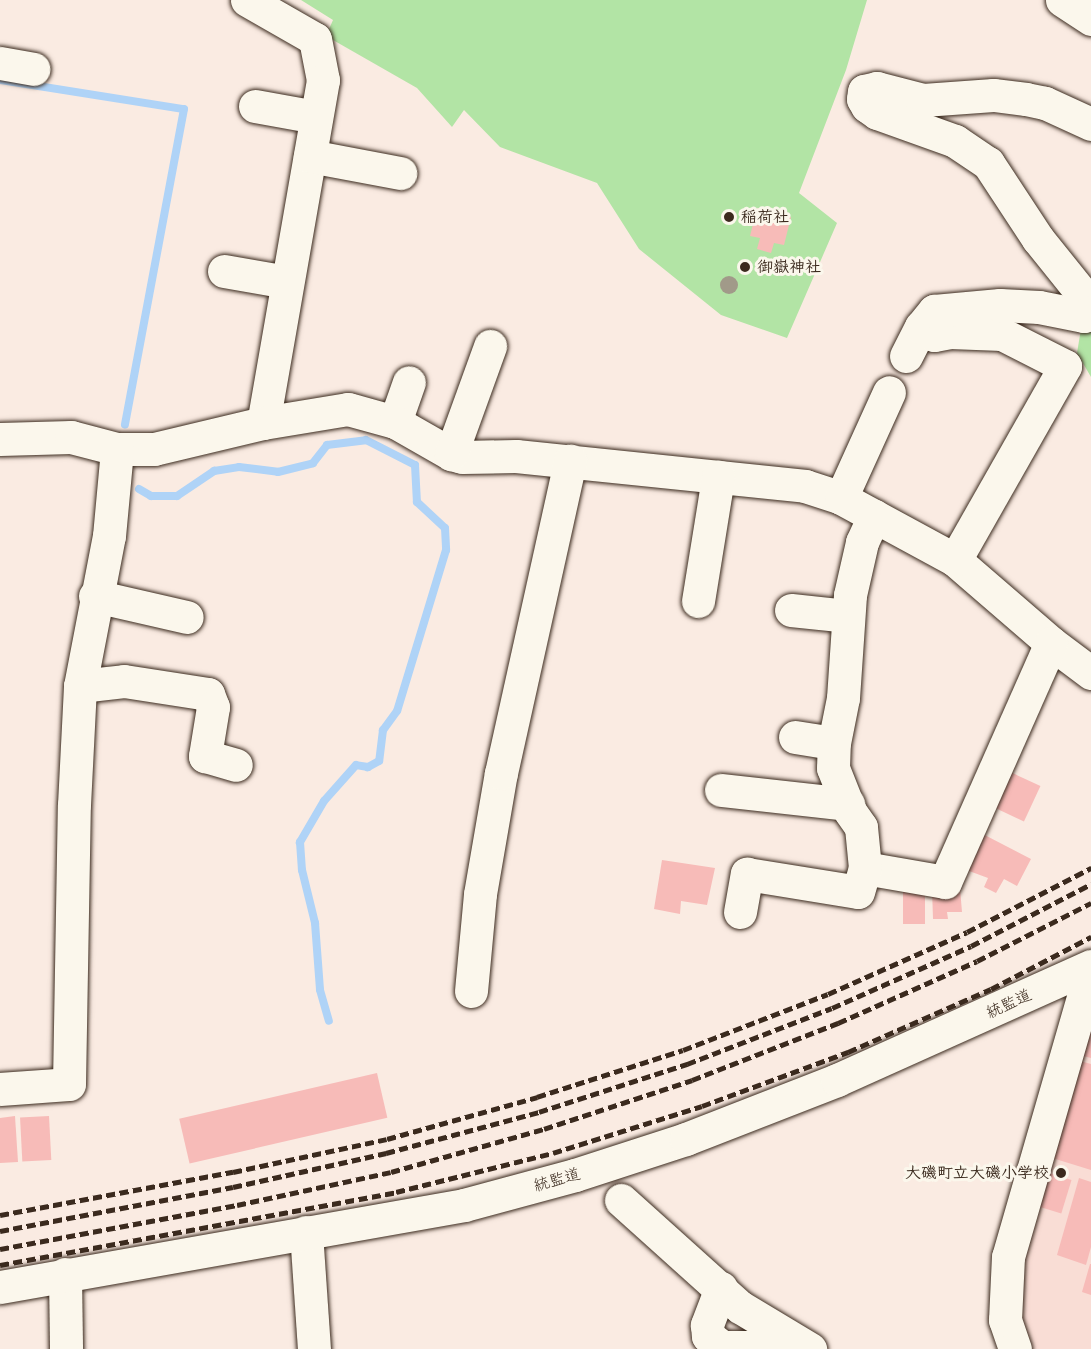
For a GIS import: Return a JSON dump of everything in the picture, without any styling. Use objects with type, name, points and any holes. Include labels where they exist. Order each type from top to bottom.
[{"type":"street","points":[[247,0],[315,39],[323,80],[263,423]]},
{"type":"street","points":[[1062,0],[1091,19]]},
{"type":"street","points":[[0,63],[33,69]]},
{"type":"street","points":[[1091,124],[1045,104],[1026,99],[993,95],[922,100],[877,88],[864,91],[863,99],[867,106],[877,113],[955,141],[988,163],[1038,239],[1091,305]]},
{"type":"street","points":[[255,106],[316,117]]},
{"type":"street","points":[[310,156],[400,173]]},
{"type":"street","points":[[225,272],[287,282]]},
{"type":"street","points":[[906,356],[921,327],[934,312],[988,306],[1039,307],[1084,316],[1091,312]]},
{"type":"street","points":[[921,327],[934,335],[950,332],[1002,334],[1065,366],[955,560]]},
{"type":"street","points":[[451,454],[490,346]]},
{"type":"street","points":[[395,422],[410,382]]},
{"type":"street","points":[[842,498],[889,392]]},
{"type":"street","points":[[0,440],[70,437],[117,449],[154,449],[263,423],[348,409],[395,422],[451,454],[570,461],[805,486],[842,498],[955,560],[1051,643],[1091,673]]},
{"type":"street","points":[[0,1089],[73,1094],[75,805],[80,686],[95,596],[109,536],[117,449]]},
{"type":"street","points":[[471,991],[480,894],[501,773],[570,461]]},
{"type":"street","points":[[708,584],[718,477]]},
{"type":"street","points":[[862,880],[861,828],[833,768],[834,743],[843,698],[847,616],[862,542],[874,516]]},
{"type":"street","points":[[95,596],[187,617]]},
{"type":"street","points":[[791,610],[847,616]]},
{"type":"street","points":[[740,912],[747,874],[945,882],[1051,643]]},
{"type":"street","points":[[80,686],[124,681],[208,694],[213,707],[205,756],[236,765]]},
{"type":"street","points":[[795,737],[834,743]]},
{"type":"street","points":[[721,790],[848,804]]},
{"type":"street","points":[[1015,1349],[1005,1320],[1008,1257],[1091,968]]},
{"type":"street","name":"統監道","points":[[0,1287],[464,1205],[575,1175],[686,1139],[837,1080],[1091,968]]},
{"type":"street","points":[[621,1200],[740,1306],[799,1343]]},
{"type":"street","points":[[306,1232],[314,1349]]},
{"type":"street","points":[[65,1274],[66,1349]]},
{"type":"street","points":[[721,1288],[707,1325],[708,1336],[722,1347],[799,1343]]},
{"type":"shaded area","name":"大磯町立大磯小学校","points":[[1091,969],[1091,1349],[1015,1349],[1008,1257]]},
{"type":"green space","points":[[301,0],[867,0],[846,70],[799,193],[837,223],[787,338],[721,315],[639,249],[597,183],[500,147],[464,110],[452,127],[417,88],[326,36],[333,20]]},
{"type":"green space","points":[[1091,326],[1091,377],[1077,353],[1081,329]]},
{"type":"building","points":[[757,208],[791,217],[784,245],[774,243],[771,253],[757,249],[760,238],[750,236]]},
{"type":"building","points":[[1006,770],[1040,786],[1024,821],[990,805]]},
{"type":"building","points":[[975,830],[1031,859],[1017,886],[1004,879],[996,893],[984,887],[988,878],[961,868]]},
{"type":"building","points":[[662,860],[715,868],[707,905],[681,901],[680,914],[654,909]]},
{"type":"building","points":[[903,887],[925,887],[925,924],[903,924]]},
{"type":"building","points":[[960,888],[962,912],[947,912],[948,919],[933,919],[932,889]]},
{"type":"building","points":[[1091,1031],[1091,1058],[1083,1056]]},
{"type":"building","points":[[1080,1061],[1091,1064],[1091,1170],[1049,1157]]},
{"type":"building","points":[[377,1073],[387,1118],[190,1163],[179,1119]]},
{"type":"building","points":[[15,1116],[18,1162],[0,1163],[0,1118]]},
{"type":"building","points":[[49,1116],[51,1160],[22,1161],[20,1118]]},
{"type":"building","points":[[1039,1170],[1072,1180],[1061,1213],[1029,1203]]},
{"type":"building","points":[[1079,1178],[1091,1182],[1091,1247],[1086,1265],[1057,1255]]},
{"type":"building","points":[[1091,1264],[1091,1295],[1082,1292]]},
{"type":"waterway","points":[[0,80],[184,109],[125,425]]},
{"type":"waterway","points":[[139,489],[151,496],[177,496],[214,471],[239,467],[278,472],[313,463],[327,445],[366,440],[415,465],[417,502],[445,528],[446,550],[397,711],[383,730],[379,761],[368,767],[356,765],[324,801],[300,842],[302,870],[315,923],[320,990],[329,1021]]},
{"type":"railway","points":[[0,1215],[233,1172],[387,1139],[537,1097],[683,1050],[828,994],[967,932],[1091,868]]},
{"type":"railway","points":[[0,1231],[233,1187],[386,1153],[539,1112],[687,1064],[832,1008],[971,946],[1091,884]]},
{"type":"railway","points":[[0,1249],[237,1205],[391,1172],[544,1129],[692,1080],[838,1023],[977,961],[1091,903]]},
{"type":"railway","points":[[0,1265],[396,1192],[553,1153],[702,1106],[848,1052],[991,989],[1091,937]]},
{"type":"place","name":"稲荷社","points":[[729,217]]},
{"type":"place","name":"御嶽神社","points":[[745,267]]},
{"type":"place","name":"大磯町立大磯小学校","points":[[1061,1173]]}]
